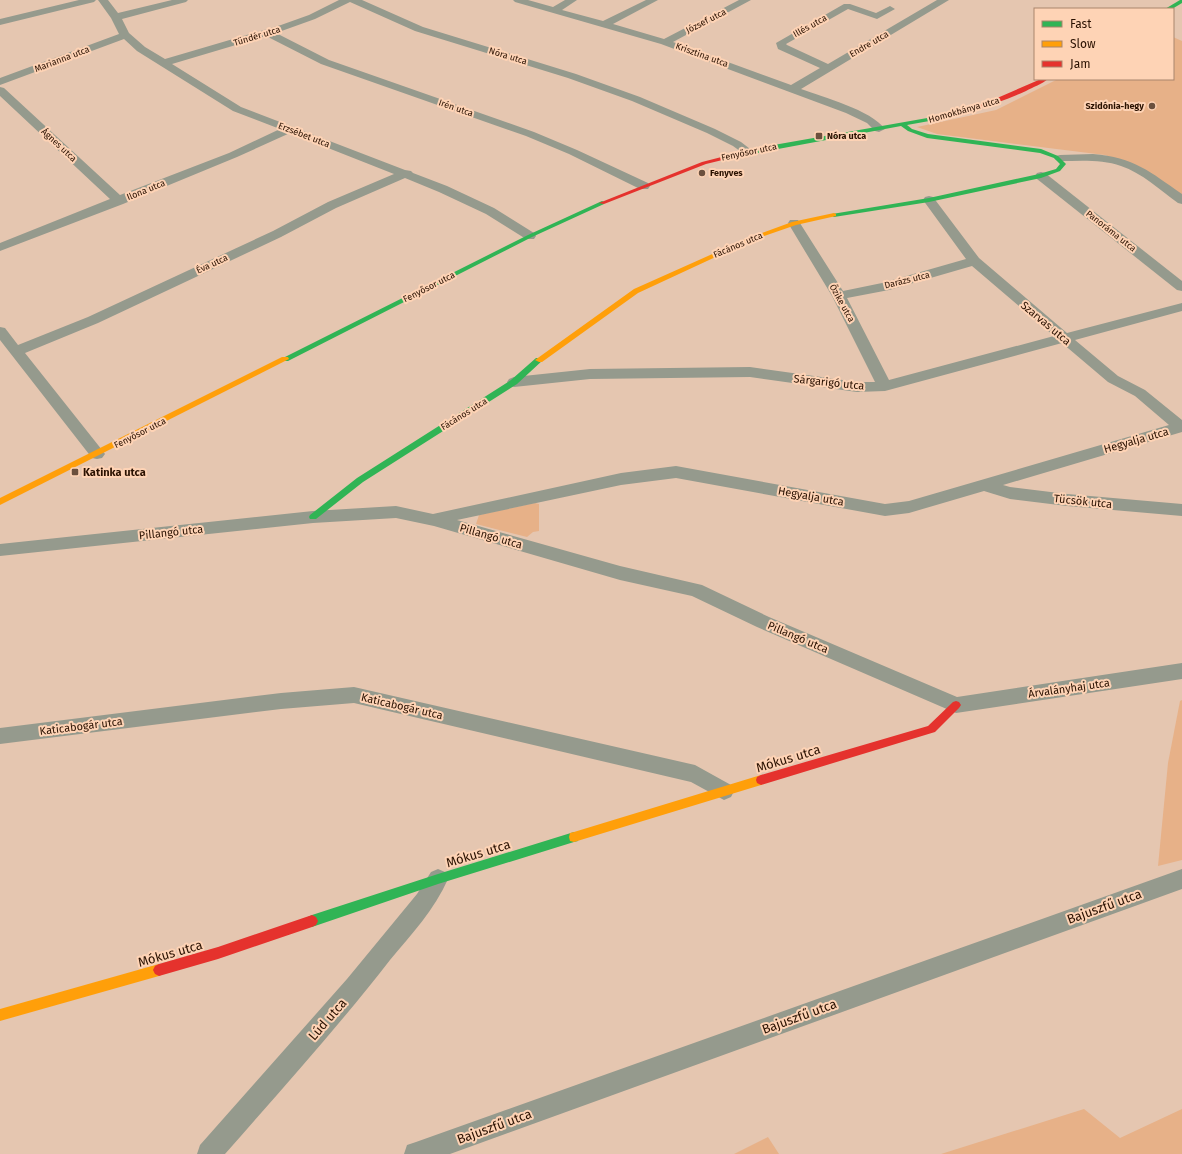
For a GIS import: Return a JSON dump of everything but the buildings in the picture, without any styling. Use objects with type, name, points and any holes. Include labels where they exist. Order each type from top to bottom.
[{"type":"street","points":[[0,22],[91,0]]},
{"type":"street","name":"Erzsébet utca","points":[[103,0],[116,17],[124,35],[141,49],[237,109],[407,173],[473,202],[530,236]]},
{"type":"street","points":[[116,17],[184,0]]},
{"type":"street","name":"Tündér utca","points":[[164,63],[269,33],[312,17],[347,0]]},
{"type":"street","name":"Nóra utca","points":[[354,0],[419,29],[572,76],[636,99],[737,144],[748,152]]},
{"type":"street","name":"Krisztina utca","points":[[518,0],[666,42],[850,111],[871,121],[879,129]]},
{"type":"street","points":[[554,10],[572,0]]},
{"type":"street","points":[[605,24],[653,0]]},
{"type":"street","name":"József utca","points":[[666,42],[746,0]]},
{"type":"street","name":"Endre utca","points":[[793,89],[944,0]]},
{"type":"street","points":[[1170,8],[1182,1]]},
{"type":"street","name":"Illés utca","points":[[828,68],[782,47],[781,43],[847,6],[877,16],[890,9]]},
{"type":"street","name":"Irén utca","points":[[269,33],[325,62],[530,134],[573,152],[644,186]]},
{"type":"street","name":"Marianna utca","points":[[0,82],[124,35]]},
{"type":"street","name":"Homokbánya utca","points":[[879,129],[946,117],[1011,96],[1043,80]]},
{"type":"street","name":"Ágnes utca","points":[[0,90],[119,200]]},
{"type":"street","points":[[903,125],[910,130],[927,136],[1041,152],[1053,154],[1060,158],[1106,159],[1126,164],[1141,172],[1182,200]]},
{"type":"street","name":"Ilona utca","points":[[0,247],[252,147],[290,129]]},
{"type":"street","name":"Fenyősor utca","points":[[0,502],[530,236],[644,186],[704,163],[748,152],[879,129]]},
{"type":"street","name":"Fácános utca","points":[[313,517],[360,480],[514,382],[535,363],[636,291],[748,240],[794,223],[815,218],[930,200],[1040,176],[1058,170],[1063,164],[1060,158]]},
{"type":"street","name":"Éva utca","points":[[16,351],[93,320],[277,234],[332,205],[407,173]]},
{"type":"street","name":"Panoráma utca","points":[[1040,176],[1182,286]]},
{"type":"street","name":"Szarvas utca","points":[[930,200],[935,210],[954,232],[963,248],[974,261],[1113,379],[1140,393],[1181,426]]},
{"type":"street","name":"Őzike utca","points":[[794,223],[839,296],[885,386]]},
{"type":"street","name":"Darázs utca","points":[[839,296],[907,281],[974,261]]},
{"type":"street","name":"Sárgarigó utca","points":[[514,382],[590,374],[750,372],[857,387],[885,386],[1063,337],[1182,307]]},
{"type":"street","points":[[0,331],[97,454]]},
{"type":"street","name":"Hegyalja utca","points":[[434,520],[621,479],[676,472],[885,510],[909,507],[1181,426]]},
{"type":"street","name":"Tücsök utca","points":[[985,485],[1010,493],[1067,500],[1182,510]]},
{"type":"street","name":"Pillangó utca","points":[[0,550],[313,517],[396,512],[434,520],[620,573],[696,590],[763,622],[956,705]]},
{"type":"street","name":"Árvalányhaj utca","points":[[956,705],[1182,671]]},
{"type":"street","name":"Katicabogár utca","points":[[0,736],[281,700],[354,695],[695,774],[724,790]]},
{"type":"street","name":"Mókus utca","points":[[0,1015],[218,953],[438,879],[724,790],[931,729],[956,705]]},
{"type":"street","name":"Bajuszfű utca","points":[[416,1154],[1182,878]]},
{"type":"street","name":"Lúd utca","points":[[209,1154],[355,987],[424,901],[438,879]]},
{"type":"shaded area","points":[[1174,37],[1182,41],[1182,196],[1140,167],[1105,155],[937,134],[917,127],[996,110],[1056,80],[1174,80]]},
{"type":"shaded area","points":[[535,503],[539,504],[539,531],[533,532],[527,537],[476,524],[479,515]]},
{"type":"shaded area","points":[[1182,700],[1182,860],[1158,866],[1168,763],[1180,701]]},
{"type":"shaded area","points":[[1084,1109],[1120,1138],[1182,1109],[1182,1154],[941,1154]]},
{"type":"shaded area","points":[[768,1137],[779,1154],[734,1154]]},
{"type":"traffic: fast","points":[[1170,8],[1182,1]]},
{"type":"traffic: fast","points":[[741,154],[933,119]]},
{"type":"traffic: fast","points":[[834,215],[929,200],[1041,176],[1058,170],[1063,164],[1056,157],[1041,151],[927,136],[910,130],[903,125]]},
{"type":"traffic: fast","points":[[285,359],[530,236],[602,203]]},
{"type":"traffic: fast","points":[[313,517],[360,480],[514,382],[539,360]]},
{"type":"traffic: fast","points":[[312,921],[438,879],[574,837]]},
{"type":"traffic: slow","points":[[539,360],[636,291],[748,240],[794,223],[834,215]]},
{"type":"traffic: slow","points":[[0,502],[285,359]]},
{"type":"traffic: slow","points":[[574,837],[761,780]]},
{"type":"traffic: slow","points":[[0,1015],[159,970]]},
{"type":"traffic: jam","points":[[933,119],[990,103],[1043,80]]},
{"type":"traffic: jam","points":[[602,203],[704,163],[741,154]]},
{"type":"traffic: jam","points":[[761,780],[931,729],[956,705]]},
{"type":"traffic: jam","points":[[159,970],[218,953],[312,921]]},
{"type":"place","name":"Szidónia-hegy","points":[[1152,106]]},
{"type":"place","name":"Nóra utca","points":[[819,136]]},
{"type":"place","name":"Fenyves","points":[[702,173]]},
{"type":"place","name":"Katinka utca","points":[[75,472]]}]
